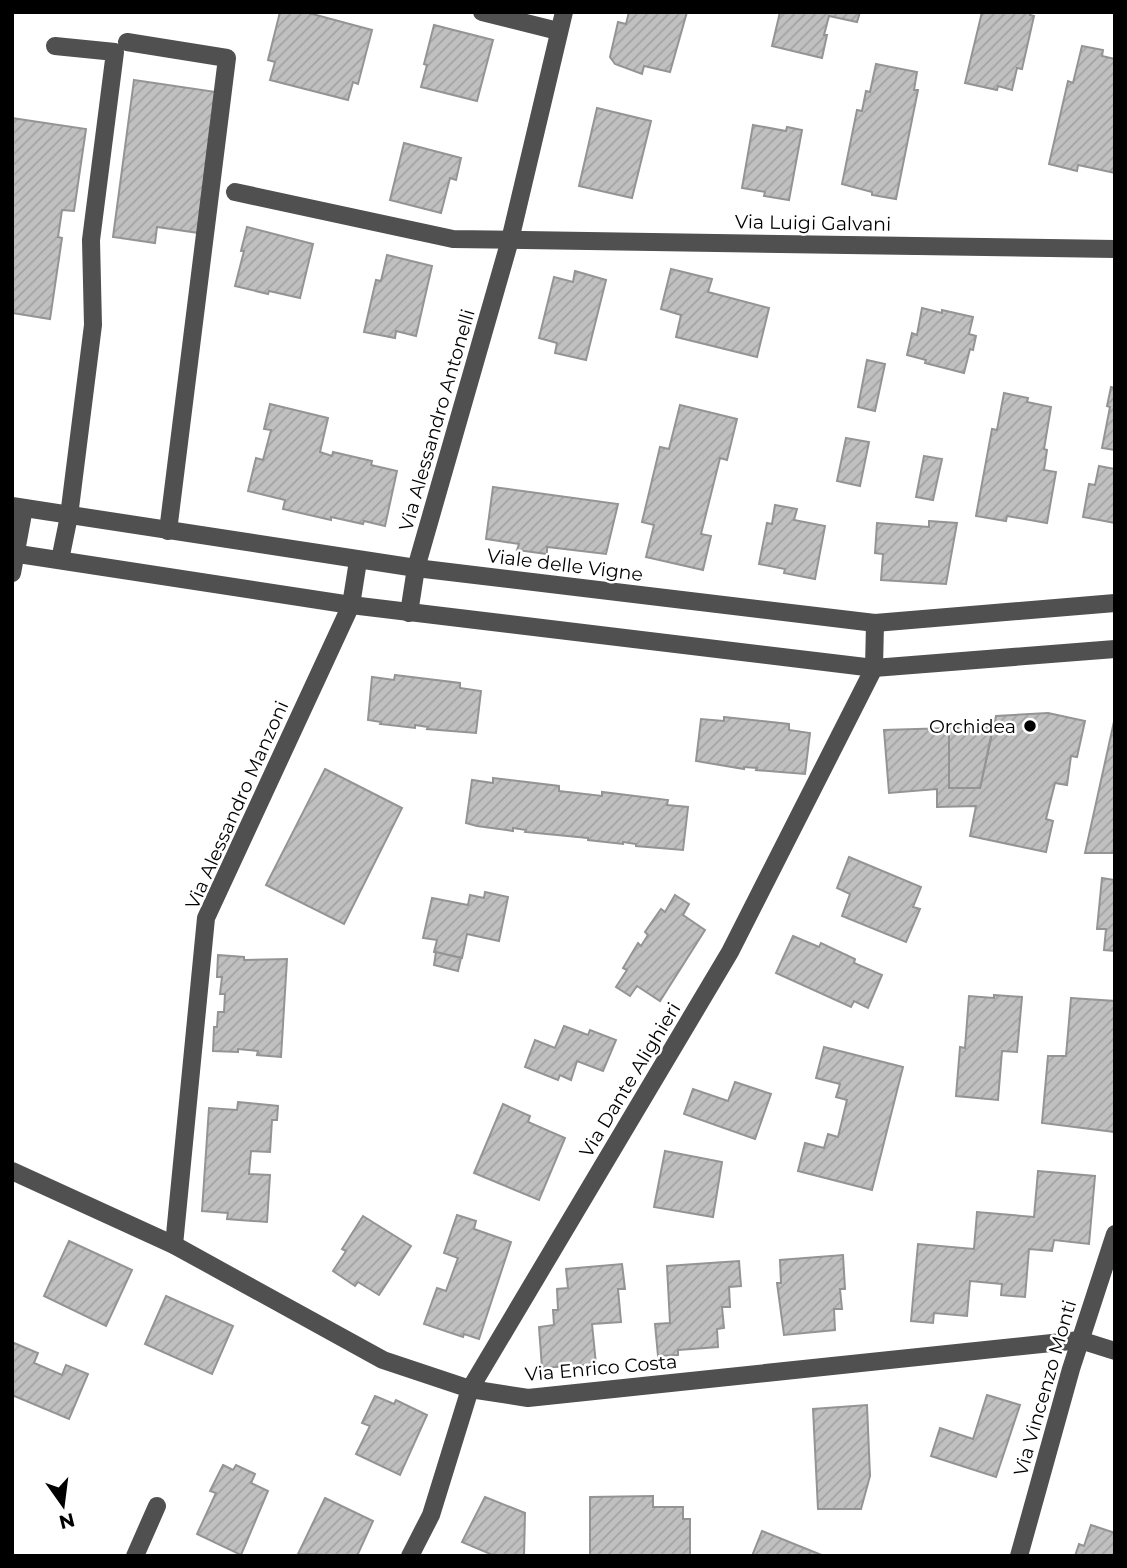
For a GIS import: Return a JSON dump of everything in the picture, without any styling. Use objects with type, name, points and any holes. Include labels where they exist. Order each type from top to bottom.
[{"type":"street","points":[[482,12],[558,31]]},
{"type":"street","name":"Via Alessandro Antonelli","points":[[409,613],[416,568],[510,240],[564,12]]},
{"type":"street","points":[[127,41],[227,58],[168,531]]},
{"type":"street","points":[[55,46],[115,52],[91,240],[93,325],[69,516],[60,560]]},
{"type":"street","points":[[235,192],[453,239],[510,240]]},
{"type":"street","name":"Via Luigi Galvani","points":[[510,240],[1115,249]]},
{"type":"street","points":[[12,573],[18,507]]},
{"type":"street","name":"Viale delle Vigne","points":[[18,507],[358,561],[875,623],[1115,603]]},
{"type":"street","points":[[14,553],[409,613],[874,668],[1115,649]]},
{"type":"street","name":"Via Alessandro Manzoni","points":[[174,1245],[206,918],[351,605],[358,561]]},
{"type":"street","name":"Via Dante Alighieri","points":[[410,1556],[431,1516],[470,1389],[730,952],[874,668],[875,623]]},
{"type":"street","name":"Via Enrico Costa","points":[[12,1171],[174,1245],[383,1360],[470,1389],[528,1398],[1080,1340],[1115,1351]]},
{"type":"street","name":"Via Vincenzo Monti","points":[[1019,1556],[1080,1340],[1115,1234]]},
{"type":"street","points":[[135,1556],[157,1506]]},
{"type":"building","points":[[280,12],[305,12],[372,30],[358,84],[353,82],[348,100],[270,80],[275,62],[268,60]]},
{"type":"building","points":[[629,12],[687,12],[670,72],[644,66],[642,74],[615,64],[610,57],[618,22],[626,24]]},
{"type":"building","points":[[780,12],[860,12],[857,22],[829,16],[822,58],[772,46]]},
{"type":"building","points":[[982,12],[1030,12],[1030,15],[1034,16],[1022,69],[1017,68],[1012,90],[998,86],[997,90],[965,83]]},
{"type":"building","points":[[434,25],[493,40],[477,101],[421,87]]},
{"type":"building","points":[[1082,46],[1103,50],[1102,56],[1115,59],[1115,173],[1078,165],[1077,171],[1049,164],[1068,81],[1073,83]]},
{"type":"building","points":[[876,64],[917,72],[914,90],[918,90],[896,199],[872,195],[872,192],[842,184],[857,110],[862,111],[866,91],[870,92]]},
{"type":"building","points":[[134,80],[216,92],[199,233],[157,227],[155,243],[113,237]]},
{"type":"building","points":[[597,108],[651,121],[632,198],[579,186]]},
{"type":"building","points":[[12,118],[86,129],[74,211],[62,210],[58,237],[62,238],[50,319],[12,313]]},
{"type":"building","points":[[753,125],[786,131],[787,127],[802,130],[789,200],[764,196],[765,192],[742,188]]},
{"type":"building","points":[[404,143],[461,158],[456,180],[450,178],[441,213],[390,200]]},
{"type":"building","points":[[247,227],[313,244],[300,298],[235,286]]},
{"type":"building","points":[[387,255],[432,266],[416,336],[396,331],[395,338],[364,332],[376,280],[381,281]]},
{"type":"building","points":[[671,269],[712,279],[708,292],[769,308],[757,357],[676,337],[681,315],[661,309]]},
{"type":"building","points":[[575,271],[606,280],[586,360],[555,353],[557,343],[539,338],[554,277],[573,282]]},
{"type":"building","points":[[922,308],[973,317],[969,334],[976,336],[964,373],[925,363],[926,360],[907,355],[912,333],[917,335]]},
{"type":"building","points":[[867,360],[885,364],[875,411],[858,407]]},
{"type":"building","points":[[1111,387],[1115,388],[1115,450],[1102,448]]},
{"type":"building","points":[[1004,393],[1051,407],[1044,449],[1047,450],[1044,470],[1056,472],[1047,523],[1007,516],[1006,521],[976,516],[992,429],[997,430]]},
{"type":"building","points":[[270,404],[328,418],[320,452],[332,456],[333,452],[372,461],[371,465],[397,471],[385,526],[331,517],[331,520],[283,509],[285,500],[248,491],[256,458],[263,460],[271,430],[264,429]]},
{"type":"building","points":[[680,405],[737,419],[727,460],[720,458],[701,534],[711,536],[703,570],[646,557],[654,525],[642,522],[660,447],[669,449]]},
{"type":"building","points":[[846,438],[869,442],[860,486],[837,481]]},
{"type":"building","points":[[924,456],[942,459],[933,500],[916,497]]},
{"type":"building","points":[[1099,466],[1115,469],[1115,523],[1083,517],[1089,484],[1095,485]]},
{"type":"building","points":[[493,487],[618,504],[606,554],[547,547],[547,554],[517,550],[519,544],[486,539]]},
{"type":"building","points":[[775,505],[797,509],[794,520],[825,526],[815,579],[784,573],[785,569],[759,564],[767,523],[772,524]]},
{"type":"building","points":[[929,521],[957,523],[946,584],[881,580],[883,554],[875,553],[877,523],[929,527]]},
{"type":"building","points":[[395,675],[460,683],[460,688],[481,691],[476,733],[427,729],[428,727],[415,725],[415,728],[380,724],[381,722],[368,720],[372,677],[394,680]]},
{"type":"building","points":[[1048,713],[1085,721],[1077,757],[1071,756],[1067,785],[1055,783],[1046,819],[1053,821],[1046,852],[970,836],[976,806],[937,807],[937,789],[889,793],[884,730],[949,728],[949,788],[980,788],[996,716]]},
{"type":"building","points":[[724,717],[789,724],[789,730],[810,733],[805,774],[744,769],[696,761],[701,719],[724,721]]},
{"type":"building","points":[[1115,717],[1115,853],[1085,853]]},
{"type":"building","points":[[993,727],[980,788],[949,788],[949,728]]},
{"type":"building","points":[[325,769],[402,808],[344,924],[266,885]]},
{"type":"building","points":[[493,778],[559,786],[559,791],[602,796],[602,792],[668,800],[667,805],[688,807],[683,850],[525,832],[526,830],[513,828],[513,831],[466,823],[472,780],[493,783]]},
{"type":"building","points":[[849,857],[921,887],[913,907],[920,909],[906,942],[842,916],[850,894],[837,888]]},
{"type":"building","points":[[1102,878],[1115,880],[1115,951],[1104,950],[1106,929],[1097,929]]},
{"type":"building","points":[[485,892],[508,897],[499,941],[467,934],[462,958],[434,952],[437,940],[423,938],[432,898],[468,905],[470,895],[484,898]]},
{"type":"building","points":[[675,895],[689,904],[683,915],[705,930],[660,1001],[637,986],[630,996],[616,987],[627,970],[623,968],[638,943],[641,946],[648,935],[645,932],[661,909],[665,912]]},
{"type":"building","points":[[793,936],[819,947],[821,943],[855,959],[854,963],[882,975],[868,1008],[854,1001],[851,1007],[776,973]]},
{"type":"building","points":[[436,952],[461,958],[458,971],[434,965]]},
{"type":"building","points":[[218,955],[244,957],[244,960],[287,959],[281,1057],[257,1055],[258,1051],[238,1049],[238,1052],[213,1051],[214,1027],[217,1027],[218,1012],[224,1012],[225,994],[220,994],[222,977],[217,977]]},
{"type":"building","points":[[994,995],[1022,997],[1017,1052],[1002,1051],[998,1100],[956,1096],[960,1047],[965,1048],[969,996],[994,998]]},
{"type":"building","points":[[1071,998],[1115,1001],[1115,1132],[1042,1123],[1048,1056],[1066,1056]]},
{"type":"building","points":[[564,1026],[588,1035],[590,1030],[616,1040],[603,1071],[577,1061],[571,1080],[560,1075],[558,1080],[525,1067],[535,1040],[555,1048]]},
{"type":"building","points":[[824,1047],[903,1067],[872,1190],[798,1171],[805,1143],[824,1148],[828,1134],[838,1137],[847,1100],[836,1097],[840,1084],[816,1078]]},
{"type":"building","points":[[735,1082],[771,1094],[755,1139],[684,1114],[693,1089],[728,1101]]},
{"type":"building","points":[[238,1102],[278,1106],[277,1120],[272,1120],[270,1152],[251,1151],[249,1174],[270,1175],[267,1222],[227,1219],[228,1213],[202,1211],[209,1108],[237,1110]]},
{"type":"building","points":[[503,1104],[530,1116],[528,1122],[565,1138],[539,1200],[474,1173]]},
{"type":"building","points":[[665,1151],[722,1162],[713,1217],[654,1207]]},
{"type":"building","points":[[1038,1171],[1095,1176],[1089,1244],[1054,1240],[1052,1251],[1029,1249],[1025,1297],[1001,1295],[1002,1284],[970,1281],[967,1316],[934,1313],[933,1323],[911,1321],[918,1244],[974,1249],[977,1212],[1034,1217]]},
{"type":"building","points":[[457,1215],[476,1221],[474,1229],[511,1242],[479,1339],[464,1334],[463,1337],[424,1324],[437,1288],[446,1291],[458,1258],[444,1253]]},
{"type":"building","points":[[363,1216],[411,1246],[379,1295],[358,1282],[355,1286],[333,1271],[346,1251],[342,1249]]},
{"type":"building","points":[[69,1241],[132,1270],[106,1326],[44,1296]]},
{"type":"building","points":[[843,1255],[845,1289],[840,1289],[842,1309],[834,1309],[835,1330],[784,1335],[777,1283],[781,1283],[780,1260]]},
{"type":"building","points":[[739,1261],[741,1286],[729,1287],[730,1307],[722,1307],[724,1328],[717,1329],[718,1347],[678,1350],[678,1355],[658,1356],[655,1324],[670,1323],[667,1266]]},
{"type":"building","points":[[622,1264],[625,1289],[618,1289],[621,1322],[592,1324],[596,1364],[542,1368],[539,1327],[554,1325],[553,1310],[558,1310],[557,1289],[568,1288],[566,1269]]},
{"type":"building","points":[[166,1296],[233,1326],[212,1374],[145,1344]]},
{"type":"building","points":[[14,1343],[38,1353],[34,1363],[62,1375],[66,1365],[88,1374],[69,1419],[12,1395]]},
{"type":"building","points":[[987,1395],[1020,1405],[996,1477],[931,1456],[940,1428],[973,1439]]},
{"type":"building","points":[[375,1396],[394,1404],[396,1400],[427,1415],[400,1475],[356,1454],[370,1426],[362,1423]]},
{"type":"building","points":[[867,1405],[870,1476],[861,1509],[818,1509],[813,1409]]},
{"type":"building","points":[[223,1465],[233,1470],[236,1465],[255,1474],[251,1483],[268,1491],[241,1555],[197,1534],[216,1493],[210,1491]]},
{"type":"building","points":[[653,1496],[653,1507],[683,1507],[683,1519],[690,1519],[690,1556],[590,1556],[590,1497]]},
{"type":"building","points":[[485,1497],[525,1513],[524,1556],[495,1556],[462,1542]]},
{"type":"building","points":[[325,1498],[373,1521],[357,1556],[298,1554]]},
{"type":"building","points":[[1091,1525],[1115,1533],[1115,1556],[1075,1556],[1079,1544],[1084,1546]]},
{"type":"building","points":[[762,1531],[824,1556],[752,1556]]},
{"type":"place","name":"Orchidea","points":[[1030,726]]}]
